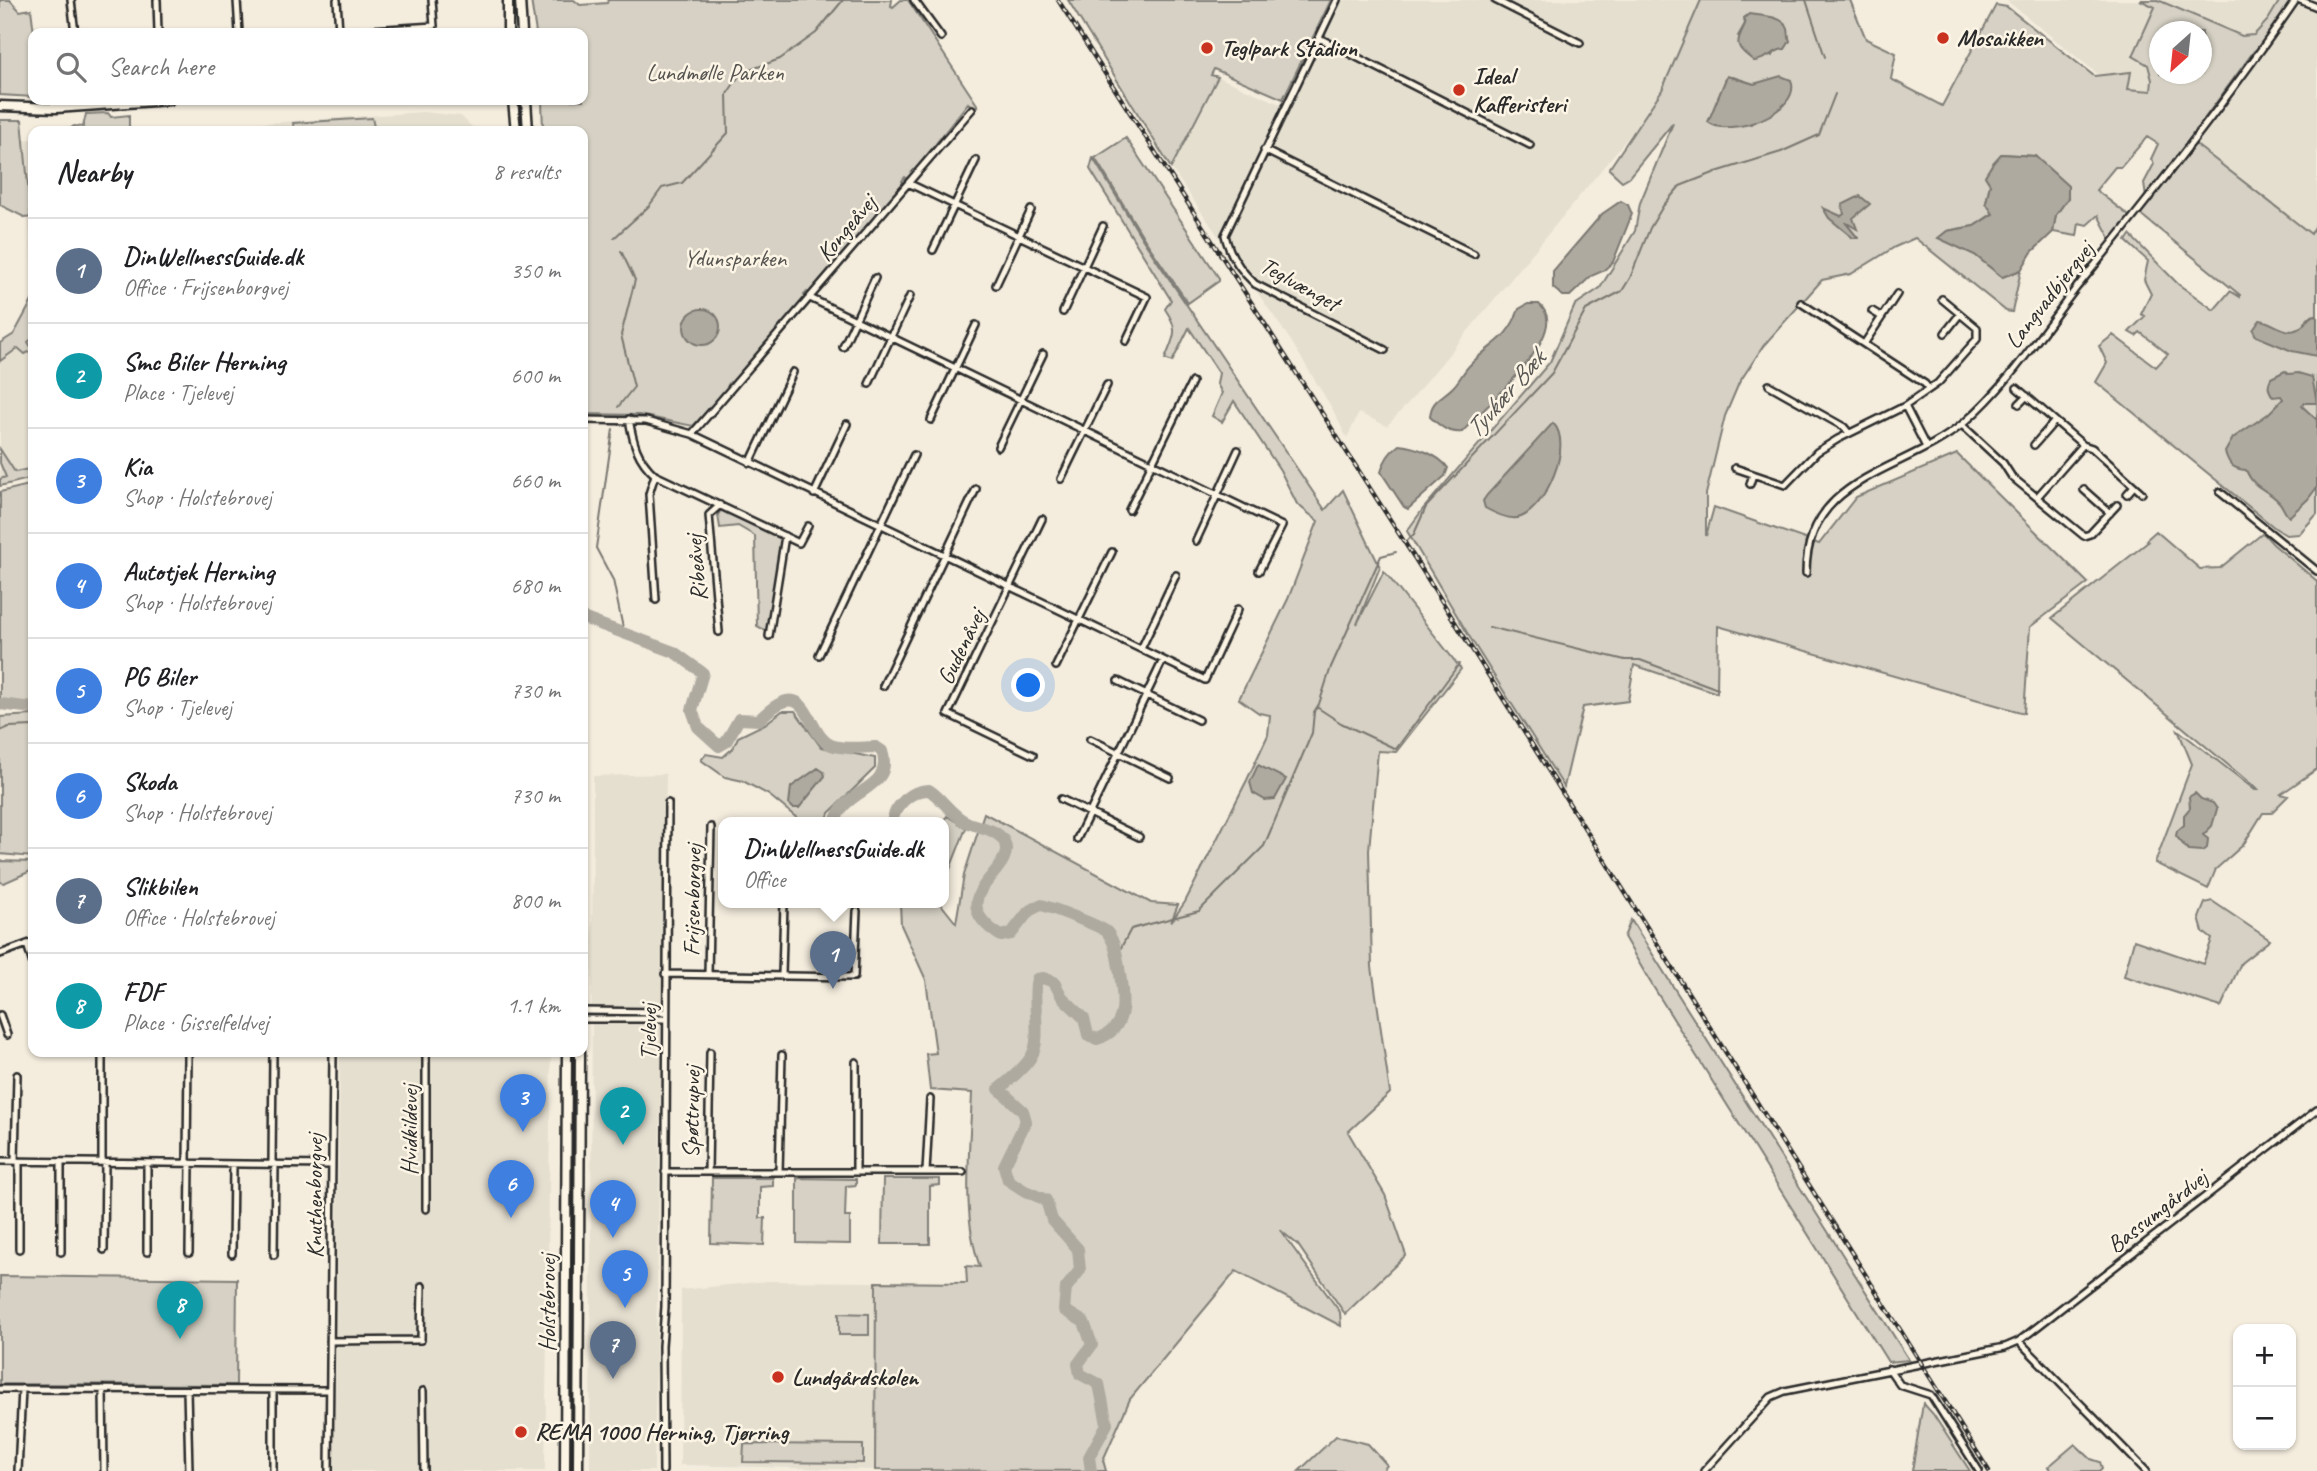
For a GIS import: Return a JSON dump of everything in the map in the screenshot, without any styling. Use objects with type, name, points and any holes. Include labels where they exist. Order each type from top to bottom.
[{"type":"main road","points":[[508,0],[508,28]]},
{"type":"main road","points":[[520,0],[522,28]]},
{"type":"main road","points":[[0,107],[88,105]]},
{"type":"main road","points":[[513,105],[516,126]]},
{"type":"main road","points":[[524,105],[526,126]]},
{"type":"main road","name":"Holstebrovej","points":[[565,1471],[567,1057]]},
{"type":"main road","name":"Holstebrovej","points":[[578,1471],[580,1057]]},
{"type":"street","points":[[71,0],[74,28]]},
{"type":"street","points":[[156,0],[158,28]]},
{"type":"street","points":[[237,0],[239,28]]},
{"type":"street","points":[[337,0],[339,28]]},
{"type":"street","points":[[402,28],[434,26],[432,0]]},
{"type":"street","points":[[915,0],[941,37]]},
{"type":"street","name":"Teglvænget","points":[[1337,0],[1225,235],[1227,246],[1245,275],[1255,284],[1385,350]]},
{"type":"street","points":[[1494,0],[1580,43]]},
{"type":"street","name":"Langvadbjergvej","points":[[1807,573],[1806,556],[1812,535],[1824,511],[1856,482],[1926,447],[1962,425],[1993,394],[2137,214],[2298,0],[2317,7]]},
{"type":"street","points":[[1319,38],[1530,145]]},
{"type":"street","name":"Kongeåvej","points":[[692,434],[972,109]]},
{"type":"street","points":[[1264,150],[1474,254]]},
{"type":"street","points":[[933,250],[976,160]]},
{"type":"street","points":[[908,183],[1147,297],[1126,341]]},
{"type":"street","points":[[996,285],[1031,210]]},
{"type":"street","points":[[1063,312],[1103,226]]},
{"type":"street","points":[[843,346],[876,278]]},
{"type":"street","points":[[1864,344],[1896,294]]},
{"type":"street","points":[[869,384],[910,296]]},
{"type":"street","points":[[810,298],[1282,526],[1259,571]]},
{"type":"street","points":[[1735,468],[1785,485],[1817,452],[1905,406],[1930,389],[1977,339],[1977,328],[1942,299]]},
{"type":"street","points":[[1801,303],[1930,389]]},
{"type":"street","points":[[1872,311],[1882,317]]},
{"type":"street","points":[[1945,333],[1961,314]]},
{"type":"street","points":[[931,420],[976,324]]},
{"type":"street","points":[[998,447],[1042,354]]},
{"type":"street","points":[[750,463],[793,372]]},
{"type":"street","points":[[1129,510],[1192,382]]},
{"type":"street","points":[[1060,479],[1107,385]]},
{"type":"street","points":[[1769,385],[1844,427],[1849,433]]},
{"type":"street","points":[[2017,388],[2083,445],[2092,448],[2142,494]]},
{"type":"street","points":[[1774,400],[1779,391]]},
{"type":"street","points":[[2020,404],[2027,396]]},
{"type":"street","points":[[1905,406],[1926,447]]},
{"type":"street","name":"Gudenåvej","points":[[588,421],[629,419],[664,425],[692,434],[1205,680],[1238,609]]},
{"type":"street","name":"Ribeåvej","points":[[629,419],[635,450],[645,466],[655,475],[785,536]]},
{"type":"street","points":[[2034,445],[2055,421]]},
{"type":"street","points":[[814,494],[847,424]]},
{"type":"street","points":[[1962,425],[2003,463],[2012,477],[2084,536],[2090,534],[2117,505]]},
{"type":"street","points":[[2038,496],[2083,445]]},
{"type":"street","points":[[1196,541],[1238,450]]},
{"type":"street","points":[[819,655],[914,455]]},
{"type":"street","points":[[1750,484],[1753,474]]},
{"type":"street","name":"Ribeåvej","points":[[655,475],[649,494],[656,600]]},
{"type":"street","points":[[2127,494],[2134,486]]},
{"type":"street","points":[[883,686],[976,489]]},
{"type":"street","points":[[2084,490],[2110,513]]},
{"type":"street","points":[[2220,492],[2317,571]]},
{"type":"street","name":"Ribeåvej","points":[[719,632],[709,515],[720,505]]},
{"type":"street","name":"Gudenåvej","points":[[1033,755],[948,714],[1042,519]]},
{"type":"street","points":[[769,636],[785,536],[799,543],[808,526]]},
{"type":"street","points":[[1056,666],[1112,552]]},
{"type":"street","points":[[1140,649],[1176,575]]},
{"type":"street","points":[[1077,839],[1163,660]]},
{"type":"street","points":[[1118,681],[1198,720]]},
{"type":"street","points":[[1090,739],[1170,778]]},
{"type":"street","points":[[1061,799],[1139,837]]},
{"type":"street","name":"Tjelevej","points":[[663,1471],[668,803]]},
{"type":"street","name":"Frijsenborgvej","points":[[708,974],[711,827]]},
{"type":"street","points":[[782,975],[784,908]]},
{"type":"street","name":"Frijsenborgvej","points":[[665,974],[855,977],[857,911]]},
{"type":"street","points":[[0,954],[28,944]]},
{"type":"street","points":[[588,1010],[665,1012]]},
{"type":"street","points":[[0,1015],[7,1035]]},
{"type":"street","points":[[588,1019],[665,1019]]},
{"type":"street","name":"Spøttrupvej","points":[[708,1172],[710,1052]]},
{"type":"street","points":[[779,1172],[782,1055]]},
{"type":"street","points":[[103,1057],[104,1250]]},
{"type":"street","points":[[188,1057],[189,1253]]},
{"type":"street","points":[[273,1057],[275,1255]]},
{"type":"street","name":"Knuthenborgvej","points":[[329,1471],[332,1057]]},
{"type":"street","name":"Hvidkildevej","points":[[426,1057],[426,1209]]},
{"type":"street","points":[[856,1062],[856,1172]]},
{"type":"street","points":[[17,1074],[19,1249]]},
{"type":"street","points":[[926,1172],[930,1100]]},
{"type":"street","name":"Bassumgårdvej","points":[[1703,1471],[1771,1396],[1889,1368],[2005,1347],[2020,1341],[2317,1110]]},
{"type":"street","points":[[0,1161],[332,1165]]},
{"type":"street","points":[[61,1162],[61,1252]]},
{"type":"street","points":[[147,1163],[147,1252]]},
{"type":"street","points":[[232,1254],[233,1164]]},
{"type":"street","name":"Spøttrupvej","points":[[665,1172],[963,1172]]},
{"type":"street","points":[[330,1341],[421,1340],[422,1286]]},
{"type":"street","points":[[2020,1341],[2146,1471]]},
{"type":"street","points":[[1889,1368],[1900,1385],[1931,1395],[1979,1471]]},
{"type":"street","points":[[0,1389],[328,1391]]},
{"type":"street","points":[[18,1471],[22,1389]]},
{"type":"street","points":[[103,1389],[104,1471]]},
{"type":"street","points":[[187,1390],[189,1471]]},
{"type":"street","points":[[273,1471],[274,1390]]},
{"type":"street","points":[[423,1391],[424,1471]]},
{"type":"shaded area","points":[[1331,0],[1701,0],[1668,89],[1411,400],[1387,426],[1359,413],[1347,438],[1291,341],[1171,168],[1218,77],[1280,104]]},
{"type":"shaded area","points":[[2006,0],[2317,0],[2317,238],[2195,144],[2109,83]]},
{"type":"shaded area","points":[[1749,14],[1771,17],[1786,24],[1790,41],[1785,49],[1754,61],[1743,52],[1738,41],[1745,24],[1744,18]]},
{"type":"shaded area","points":[[1727,76],[1754,84],[1781,76],[1791,80],[1792,92],[1775,112],[1761,119],[1746,125],[1718,126],[1708,122]]},
{"type":"shaded area","points":[[423,112],[461,116],[471,126],[223,126]]},
{"type":"shaded area","points":[[28,139],[28,214],[22,140]]},
{"type":"shaded area","points":[[2001,154],[2035,156],[2068,186],[2068,198],[2056,215],[2053,232],[2032,252],[2021,270],[2002,277],[1975,255],[1938,238],[1947,231],[1974,226],[1993,214],[1986,203],[1990,184],[1985,176]]},
{"type":"shaded area","points":[[1860,196],[1870,204],[1853,218],[1857,229],[1845,222],[1858,238],[1853,238],[1829,218],[1823,208],[1841,216],[1844,214],[1842,205]]},
{"type":"shaded area","points":[[1621,201],[1628,205],[1632,214],[1613,262],[1603,271],[1591,276],[1570,296],[1563,296],[1553,288],[1553,271],[1602,214]]},
{"type":"shaded area","points":[[1528,304],[1539,304],[1546,312],[1547,319],[1546,329],[1533,355],[1462,432],[1449,431],[1441,426],[1430,417],[1435,403],[1454,386],[1477,358],[1509,329],[1519,309]]},
{"type":"shaded area","points":[[28,308],[28,479],[0,486],[0,343],[14,334]]},
{"type":"shaded area","points":[[702,309],[715,314],[720,327],[715,340],[702,345],[689,340],[684,327],[689,314]]},
{"type":"shaded area","points":[[2314,315],[2317,316],[2317,356],[2292,351],[2256,336],[2253,330],[2260,320],[2285,330],[2296,330]]},
{"type":"shaded area","points":[[2285,371],[2312,377],[2317,403],[2304,403],[2302,406],[2317,420],[2317,487],[2289,517],[2275,497],[2257,486],[2246,470],[2232,466],[2225,452],[2233,438],[2268,414],[2283,399],[2281,396],[2273,397],[2269,385],[2271,378]]},
{"type":"shaded area","points":[[1553,423],[1559,433],[1559,459],[1540,501],[1517,518],[1503,516],[1485,508],[1483,501],[1487,495]]},
{"type":"shaded area","points":[[1399,445],[1426,452],[1448,468],[1445,476],[1408,509],[1381,472],[1387,457]]},
{"type":"shaded area","points":[[1258,765],[1286,779],[1275,799],[1265,800],[1253,793],[1250,782]]},
{"type":"shaded area","points":[[818,768],[825,776],[799,808],[793,808],[789,804],[791,787]]},
{"type":"shaded area","points":[[666,774],[654,1471],[590,1471],[593,776]]},
{"type":"shaded area","points":[[2195,793],[2201,799],[2213,803],[2217,809],[2212,826],[2203,835],[2208,839],[2207,848],[2203,851],[2188,850],[2176,836],[2177,831],[2184,825],[2184,815],[2190,808],[2189,797]]},
{"type":"shaded area","points":[[340,1057],[551,1057],[545,1471],[334,1471]]},
{"type":"shaded area","name":"Lundgårdskolen","points":[[767,1281],[876,1282],[875,1470],[680,1465],[681,1290]]},
{"type":"green space","points":[[0,0],[10,0],[20,11],[31,9],[33,28],[28,28],[28,97],[0,95]]},
{"type":"green space","points":[[531,0],[574,0],[580,5],[607,3],[608,0],[892,0],[893,7],[901,0],[908,0],[978,106],[973,107],[968,103],[908,179],[905,177],[902,181],[904,183],[809,293],[804,295],[806,297],[733,383],[730,382],[730,387],[693,426],[639,415],[588,414],[588,126],[543,126],[542,105],[588,105],[588,28],[535,28]]},
{"type":"green space","name":"Teglpark Stadion","points":[[1068,0],[1331,0],[1283,99],[1214,69],[1211,75],[1218,77],[1171,168]]},
{"type":"green space","points":[[1701,0],[1850,0],[1866,39],[1896,53],[1891,79],[1942,106],[1996,5],[2007,7],[2094,76],[2131,72],[2128,89],[2151,91],[2152,84],[2212,84],[2212,23],[2242,36],[2254,35],[2268,20],[2280,0],[2293,1],[2146,198],[2144,183],[2154,164],[2151,159],[2158,144],[2147,137],[2121,167],[2115,167],[2096,190],[2129,216],[2111,240],[2098,215],[2087,225],[2079,223],[2077,236],[2053,232],[2056,215],[2068,198],[2035,156],[2002,154],[1985,176],[1990,184],[1986,203],[1993,213],[1974,226],[1947,231],[1939,238],[1975,255],[2002,277],[2021,270],[2012,312],[2006,311],[1915,238],[1851,274],[1822,280],[1764,345],[1739,383],[1725,416],[1706,494],[1706,536],[1714,507],[1819,544],[1856,497],[1957,454],[2088,583],[2030,627],[2024,713],[1718,626],[1717,693],[1634,665],[1628,701],[1583,707],[1564,787],[1407,531],[1550,362],[1575,305],[1600,288],[1635,231],[1640,203],[1673,123],[1629,177],[1622,181],[1609,169],[1662,90]],"holes":[[[1759,16],[1782,22],[1788,28],[1788,36],[1772,56],[1738,36],[1745,24]],[[1727,77],[1754,84],[1781,77],[1751,124],[1724,127],[1715,108]]]},
{"type":"green space","points":[[2140,0],[2158,0],[2207,21],[2149,21],[2149,69],[2148,65],[2133,56],[2155,7]]},
{"type":"green space","points":[[108,113],[111,117],[129,115],[129,126],[83,126],[86,114]]},
{"type":"green space","points":[[372,118],[374,126],[293,126],[293,123]]},
{"type":"green space","points":[[0,120],[22,120],[28,218],[0,205]]},
{"type":"green space","points":[[1126,138],[1219,278],[1219,281],[1188,303],[1145,240],[1095,158]]},
{"type":"green space","points":[[2195,144],[2311,234],[2317,223],[2317,514],[2299,534],[2286,535],[2275,528],[2096,382],[2107,363],[2099,346],[2113,335],[2156,367],[2168,354],[2140,332],[2136,336],[2129,332],[2145,316],[2141,314],[2151,294],[2144,280],[2148,261],[2126,241],[2130,235],[2178,284],[2214,310],[2230,291],[2240,297],[2139,213]]},
{"type":"green space","points":[[1093,158],[1143,240],[1325,510],[1343,490],[1380,567],[1357,624],[1384,571],[1461,669],[1396,752],[1378,751],[1369,850],[1372,967],[1390,1093],[1348,1132],[1385,1195],[1406,1255],[1345,1314],[1298,1245],[1280,1230],[1340,1312],[1341,1326],[1236,1271],[1130,1399],[1103,1460],[1106,1471],[875,1470],[876,1282],[967,1283],[966,1266],[980,1267],[970,1225],[972,1093],[930,1090],[926,1054],[936,1053],[926,980],[901,925],[900,908],[944,908],[956,923],[964,875],[984,813],[1151,903],[1178,905],[1171,922],[1185,902],[1268,735],[1270,715],[1259,713],[1239,699],[1288,599],[1318,521],[1297,504],[1280,470],[1234,401],[1222,422],[1212,416],[1222,393],[1217,384],[1219,373],[1189,328],[1172,362],[1165,359],[1174,334],[1173,323],[1165,309],[1171,300],[1090,169]]},
{"type":"green space","points":[[28,308],[28,352],[25,354],[18,348],[0,361],[0,343],[14,334]]},
{"type":"green space","points":[[0,449],[15,472],[28,469],[28,479],[0,486],[0,479],[6,477],[0,463]]},
{"type":"green space","points":[[28,485],[28,703],[0,703],[0,492]]},
{"type":"green space","points":[[722,508],[783,537],[768,632],[757,626],[755,536],[738,526],[720,528],[718,515]]},
{"type":"green space","points":[[2156,531],[2200,569],[2220,568],[2263,533],[2317,581],[2317,769],[2281,794],[2288,796],[2271,813],[2263,813],[2243,845],[2216,869],[2208,889],[2155,863],[2192,764],[2178,730],[2258,790],[2052,618],[2148,542],[2146,540]]},
{"type":"green space","points":[[782,711],[795,711],[821,747],[875,758],[875,768],[828,817],[796,817],[769,795],[743,781],[725,777],[701,760],[706,754],[723,757],[733,748],[738,737],[765,724]]},
{"type":"green space","points":[[28,715],[28,857],[0,854],[0,717]]},
{"type":"green space","points":[[949,817],[966,828],[949,872]]},
{"type":"green space","points":[[0,861],[28,862],[28,872],[4,883],[0,882]]},
{"type":"green space","points":[[2212,901],[2270,940],[2241,963],[2221,1007],[2124,976],[2134,940],[2203,964],[2212,939],[2203,932],[2199,918],[2205,903]]},
{"type":"green space","points":[[1631,920],[1909,1360],[1888,1362],[1649,980],[1624,937]]},
{"type":"green space","points":[[712,1178],[773,1178],[773,1186],[760,1187],[760,1218],[765,1218],[764,1245],[711,1243]]},
{"type":"green space","points":[[797,1178],[856,1179],[856,1185],[846,1186],[845,1217],[850,1217],[850,1244],[797,1243]]},
{"type":"green space","points":[[883,1179],[940,1179],[940,1185],[930,1186],[930,1244],[882,1244]]},
{"type":"green space","points":[[0,1276],[237,1279],[236,1385],[0,1384]]},
{"type":"green space","points":[[839,1313],[869,1314],[869,1335],[839,1335]]},
{"type":"green space","points":[[1923,1403],[1933,1414],[1970,1471],[1912,1471]]},
{"type":"green space","points":[[1336,1436],[1368,1444],[1387,1465],[1383,1471],[1299,1471]]},
{"type":"green space","points":[[744,1444],[863,1445],[863,1463],[743,1462]]},
{"type":"green space","points":[[2075,1444],[2091,1459],[2100,1462],[2102,1468],[2099,1471],[2052,1471],[2048,1467]]},
{"type":"waterway","points":[[614,238],[649,206],[662,188],[682,183],[728,133],[727,94],[741,73],[780,59],[816,33],[843,0]]},
{"type":"waterway","name":"Tyvkær Bæk","points":[[1806,0],[1825,57]]},
{"type":"waterway","name":"Tyvkær Bæk","points":[[1405,543],[1414,534],[1426,507],[1552,373],[1586,310],[1622,291],[1650,228],[1663,206],[1680,186],[1781,152],[1819,135],[1835,94]]},
{"type":"waterway","points":[[618,407],[634,387],[621,335],[635,280],[621,251]]},
{"type":"waterway","points":[[613,429],[596,548],[613,580],[624,633]]},
{"type":"waterway","name":"Tyvkær Bæk","points":[[1117,955],[1131,929],[1199,911],[1264,846],[1312,733],[1314,712],[1331,667],[1381,556],[1396,552]]},
{"type":"waterway","points":[[588,620],[674,652],[703,673],[692,710],[698,727],[719,746],[726,742],[739,719],[759,720],[776,706],[788,701],[797,702],[804,709],[822,738],[831,745],[848,748],[876,747],[882,751],[884,764],[881,774],[875,782],[848,802],[838,817]]},
{"type":"waterway","points":[[1489,627],[1625,660],[1640,660],[1718,689]]},
{"type":"waterway","points":[[1318,708],[1341,723],[1396,749],[1459,664]]},
{"type":"waterway","points":[[0,704],[28,707]]},
{"type":"waterway","points":[[0,731],[9,727],[28,726]]},
{"type":"waterway","points":[[893,817],[910,796],[929,790],[960,819],[1001,837],[1006,852],[978,896],[977,908],[983,921],[1001,936],[1011,934],[1029,911],[1041,905],[1103,929],[1115,947],[1123,1003],[1119,1021],[1114,1028],[1097,1039],[1088,1035],[1084,1018],[1062,997],[1054,982],[1037,979],[1037,1030],[1034,1049],[1024,1066],[999,1089],[1023,1111],[1026,1121],[1004,1166],[1008,1180],[1046,1200],[1052,1220],[1078,1249],[1080,1270],[1066,1288],[1064,1310],[1084,1322],[1092,1345],[1078,1364],[1080,1374],[1099,1384],[1107,1424],[1089,1457],[1091,1471]]},
{"type":"railway","points":[[1058,0],[1426,576],[1989,1471]]},
{"type":"place","name":"Mosaikken","points":[[1943,38]]},
{"type":"place","name":"Teglpark Stadion","points":[[1207,48]]},
{"type":"place","name":"Ideal Kafferisteri","points":[[1459,90]]},
{"type":"place","name":"DinWellnessGuide.dk","points":[[833,989]]},
{"type":"place","name":"Kia","points":[[523,1132]]},
{"type":"place","name":"Smc Biler Herning","points":[[623,1145]]},
{"type":"place","name":"Skoda","points":[[511,1218]]},
{"type":"place","name":"Autotjek Herning","points":[[613,1238]]},
{"type":"place","name":"PG Biler","points":[[625,1308]]},
{"type":"place","name":"FDF","points":[[180,1339]]},
{"type":"place","name":"Lundgårdskolen","points":[[778,1377]]},
{"type":"place","name":"Slikbilen","points":[[613,1379]]},
{"type":"place","name":"REMA 1000 Herning, Tjørring","points":[[521,1432]]},
{"type":"park label","name":"Lundmølle Parken","points":[[715,72]]},
{"type":"park label","name":"Ydunsparken","points":[[735,258]]}]
